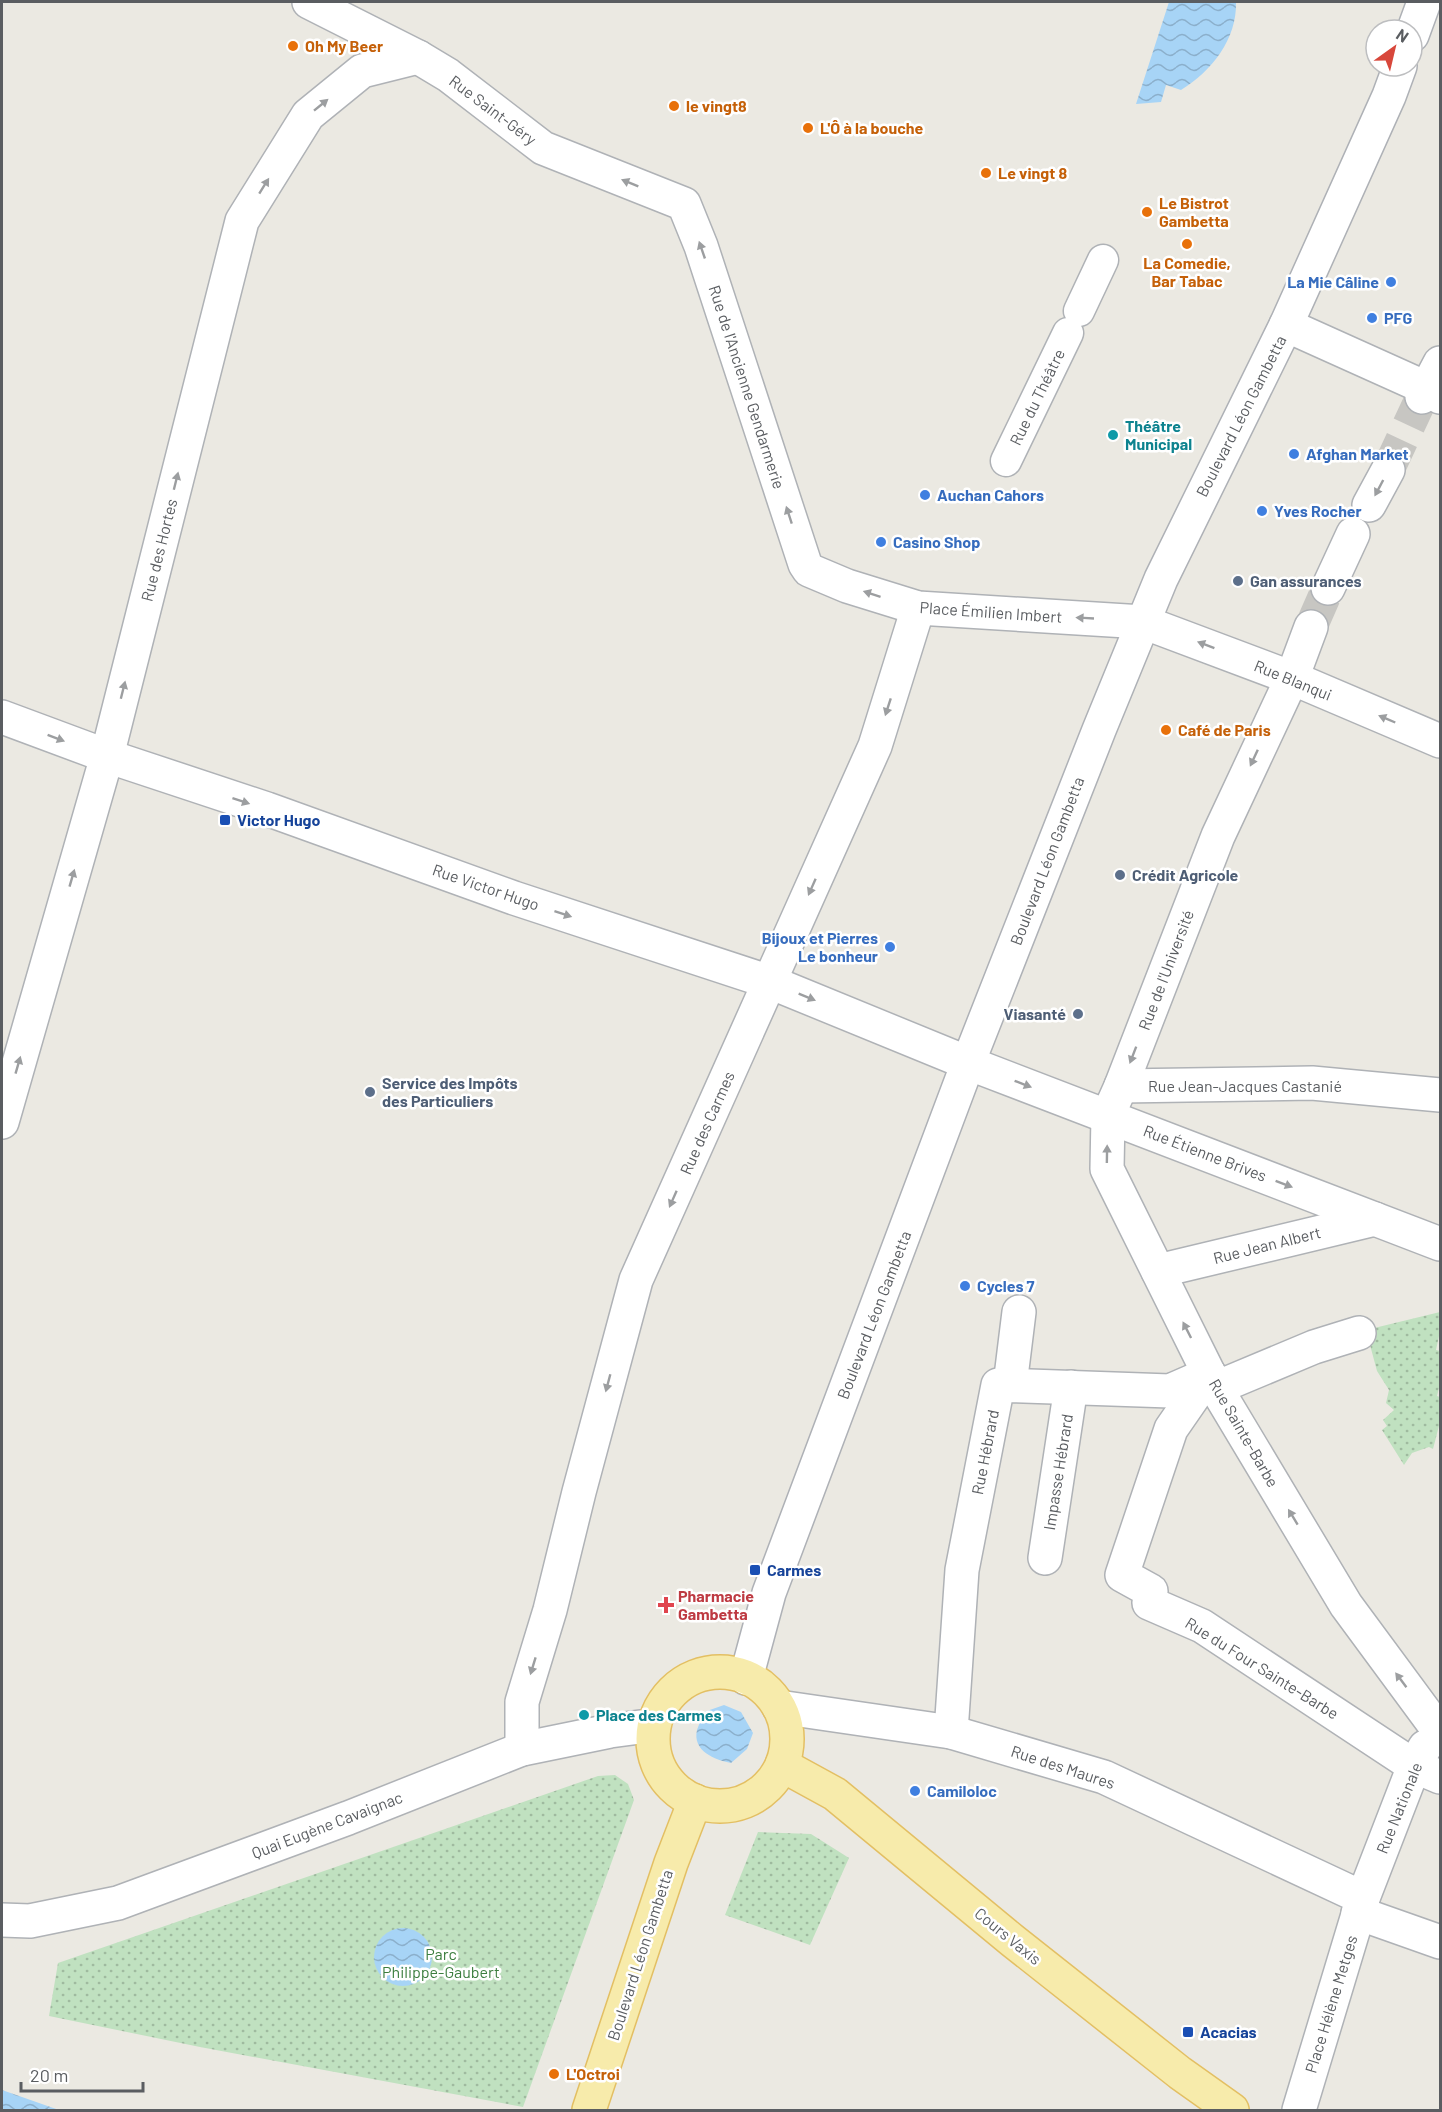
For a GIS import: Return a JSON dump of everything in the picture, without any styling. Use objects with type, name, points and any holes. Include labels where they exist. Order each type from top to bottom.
[{"type":"main road","points":[[725,1672],[746,1678],[765,1690],[778,1707],[785,1726],[787,1746],[782,1765],[771,1783],[755,1796],[736,1805],[715,1806],[695,1801],[677,1791],[664,1776],[655,1758],[652,1729],[668,1697],[684,1683],[703,1675],[725,1672]]},
{"type":"main road","name":"Cours Vaxis","points":[[782,1765],[835,1794],[1013,1941],[1180,2073],[1232,2110]]},
{"type":"main road","name":"Boulevard Léon Gambetta","points":[[589,2110],[671,1863],[695,1801]]},
{"type":"street","name":"Rue Saint-Géry","points":[[309,2],[418,57],[448,75],[543,148],[684,204]]},
{"type":"street","name":"Rue des Hortes","points":[[2,1122],[106,756],[242,221],[308,115],[362,71],[418,57]]},
{"type":"street","name":"Boulevard Léon Gambetta","points":[[746,1678],[769,1593],[968,1063],[1099,730],[1176,546],[1286,326],[1396,78]]},
{"type":"street","name":"Rue de l'Ancienne Gendarmerie","points":[[684,204],[805,564],[809,570]]},
{"type":"street","name":"Rue du Théâtre","points":[[1006,461],[1103,260]]},
{"type":"street","points":[[1286,326],[1432,386]]},
{"type":"street","points":[[1369,505],[1388,470]]},
{"type":"street","points":[[1328,588],[1353,534]]},
{"type":"street","name":"Place Émilien Imbert","points":[[809,570],[847,586],[918,608],[1143,622]]},
{"type":"street","name":"Rue des Carmes","points":[[522,1749],[522,1702],[550,1610],[636,1280],[875,746],[918,608]]},
{"type":"street","name":"Rue Blanqui","points":[[1143,622],[1292,678],[1440,741]]},
{"type":"street","name":"Rue de l'Université","points":[[1114,1101],[1218,836],[1292,678],[1311,627]]},
{"type":"street","name":"Rue Victor Hugo","points":[[2,717],[106,756],[278,813],[514,898],[770,982],[968,1063]]},
{"type":"street","name":"Rue Étienne Brives","points":[[968,1063],[1114,1101],[1375,1219],[1440,1244]]},
{"type":"street","name":"Rue Jean-Jacques Castanié","points":[[1114,1101],[1312,1083],[1440,1095]]},
{"type":"street","name":"Rue Sainte-Barbe","points":[[1114,1101],[1107,1169],[1213,1381],[1346,1605],[1438,1724]]},
{"type":"street","name":"Rue Jean Albert","points":[[1158,1271],[1375,1219]]},
{"type":"street","points":[[1019,1312],[1010,1385],[1170,1391],[1213,1381],[1359,1333]]},
{"type":"street","name":"Rue du Four Sainte-Barbe","points":[[1213,1381],[1171,1429],[1122,1575],[1151,1591],[1149,1603],[1202,1626],[1427,1772]]},
{"type":"street","name":"Rue Hébrard","points":[[951,1732],[962,1570],[998,1385],[1010,1385]]},
{"type":"street","name":"Impasse Hébrard","points":[[1045,1558],[1071,1387]]},
{"type":"street","name":"Rue des Maures","points":[[778,1707],[951,1732],[1104,1777],[1361,1906],[1440,1942]]},
{"type":"street","name":"Rue Nationale","points":[[1361,1906],[1427,1772],[1438,1724]]},
{"type":"street","name":"Quai Eugène Cavaignac","points":[[2,1920],[30,1921],[118,1903],[348,1818],[522,1749],[610,1731],[640,1727],[652,1729]]},
{"type":"street","name":"Place Hélène Metges","points":[[1299,2110],[1361,1906]]},
{"type":"green space","points":[[1440,1312],[1440,1336],[1436,1350],[1440,1351],[1440,1384],[1437,1396],[1440,1397],[1440,1422],[1433,1449],[1429,1447],[1412,1453],[1404,1465],[1382,1430],[1387,1426],[1383,1420],[1394,1410],[1386,1403],[1389,1390],[1377,1371],[1366,1330]]},
{"type":"green space","name":"Parc Philippe-Gaubert","points":[[615,1775],[628,1784],[634,1800],[523,2107],[200,2047],[49,2016],[58,1963],[598,1776]]},
{"type":"green space","points":[[758,1832],[811,1834],[849,1858],[810,1945],[725,1915]]},
{"type":"water","points":[[1169,2],[1236,2],[1232,29],[1212,64],[1192,82],[1181,90],[1166,85],[1161,102],[1136,104]]},
{"type":"water","points":[[724,1705],[741,1712],[753,1733],[747,1749],[731,1763],[718,1760],[706,1753],[701,1749],[696,1737],[704,1712]]},
{"type":"water","points":[[403,1928],[414,1930],[427,1941],[432,1957],[430,1968],[419,1981],[403,1986],[392,1984],[379,1973],[374,1957],[376,1946],[387,1933]]},
{"type":"water","points":[[2,2090],[59,2110],[2,2110]]},
{"type":"tunnel","points":[[1388,470],[1422,397]]},
{"type":"tunnel","points":[[1311,627],[1328,588]]},
{"type":"place","name":"Oh My Beer","points":[[293,46]]},
{"type":"place","name":"le vingt8","points":[[674,106]]},
{"type":"place","name":"L'Ô à la bouche","points":[[808,128]]},
{"type":"place","name":"Le vingt 8","points":[[986,173]]},
{"type":"place","name":"Le Bistrot Gambetta","points":[[1147,212]]},
{"type":"place","name":"La Comedie, Bar Tabac","points":[[1187,244]]},
{"type":"place","name":"La Mie Câline","points":[[1391,282]]},
{"type":"place","name":"PFG","points":[[1372,318]]},
{"type":"place","name":"Théâtre Municipal","points":[[1113,435]]},
{"type":"place","name":"Afghan Market","points":[[1294,454]]},
{"type":"place","name":"Auchan Cahors","points":[[925,495]]},
{"type":"place","name":"Yves Rocher","points":[[1262,511]]},
{"type":"place","name":"Casino Shop","points":[[881,542]]},
{"type":"place","name":"Gan assurances","points":[[1238,581]]},
{"type":"place","name":"Café de Paris","points":[[1166,730]]},
{"type":"place","name":"Victor Hugo","points":[[225,820]]},
{"type":"place","name":"Crédit Agricole","points":[[1120,875]]},
{"type":"place","name":"Bijoux et Pierres Le bonheur","points":[[890,947]]},
{"type":"place","name":"Viasanté","points":[[1078,1014]]},
{"type":"place","name":"Service des Impôts des Particuliers","points":[[370,1092]]},
{"type":"place","name":"Cycles 7","points":[[965,1286]]},
{"type":"place","name":"Carmes","points":[[755,1570]]},
{"type":"place","name":"Pharmacie Gambetta","points":[[666,1605]]},
{"type":"place","name":"Place des Carmes","points":[[584,1715]]},
{"type":"place","name":"Camiloloc","points":[[915,1791]]},
{"type":"place","name":"Acacias","points":[[1188,2032]]},
{"type":"place","name":"L'Octroi","points":[[554,2074]]}]
